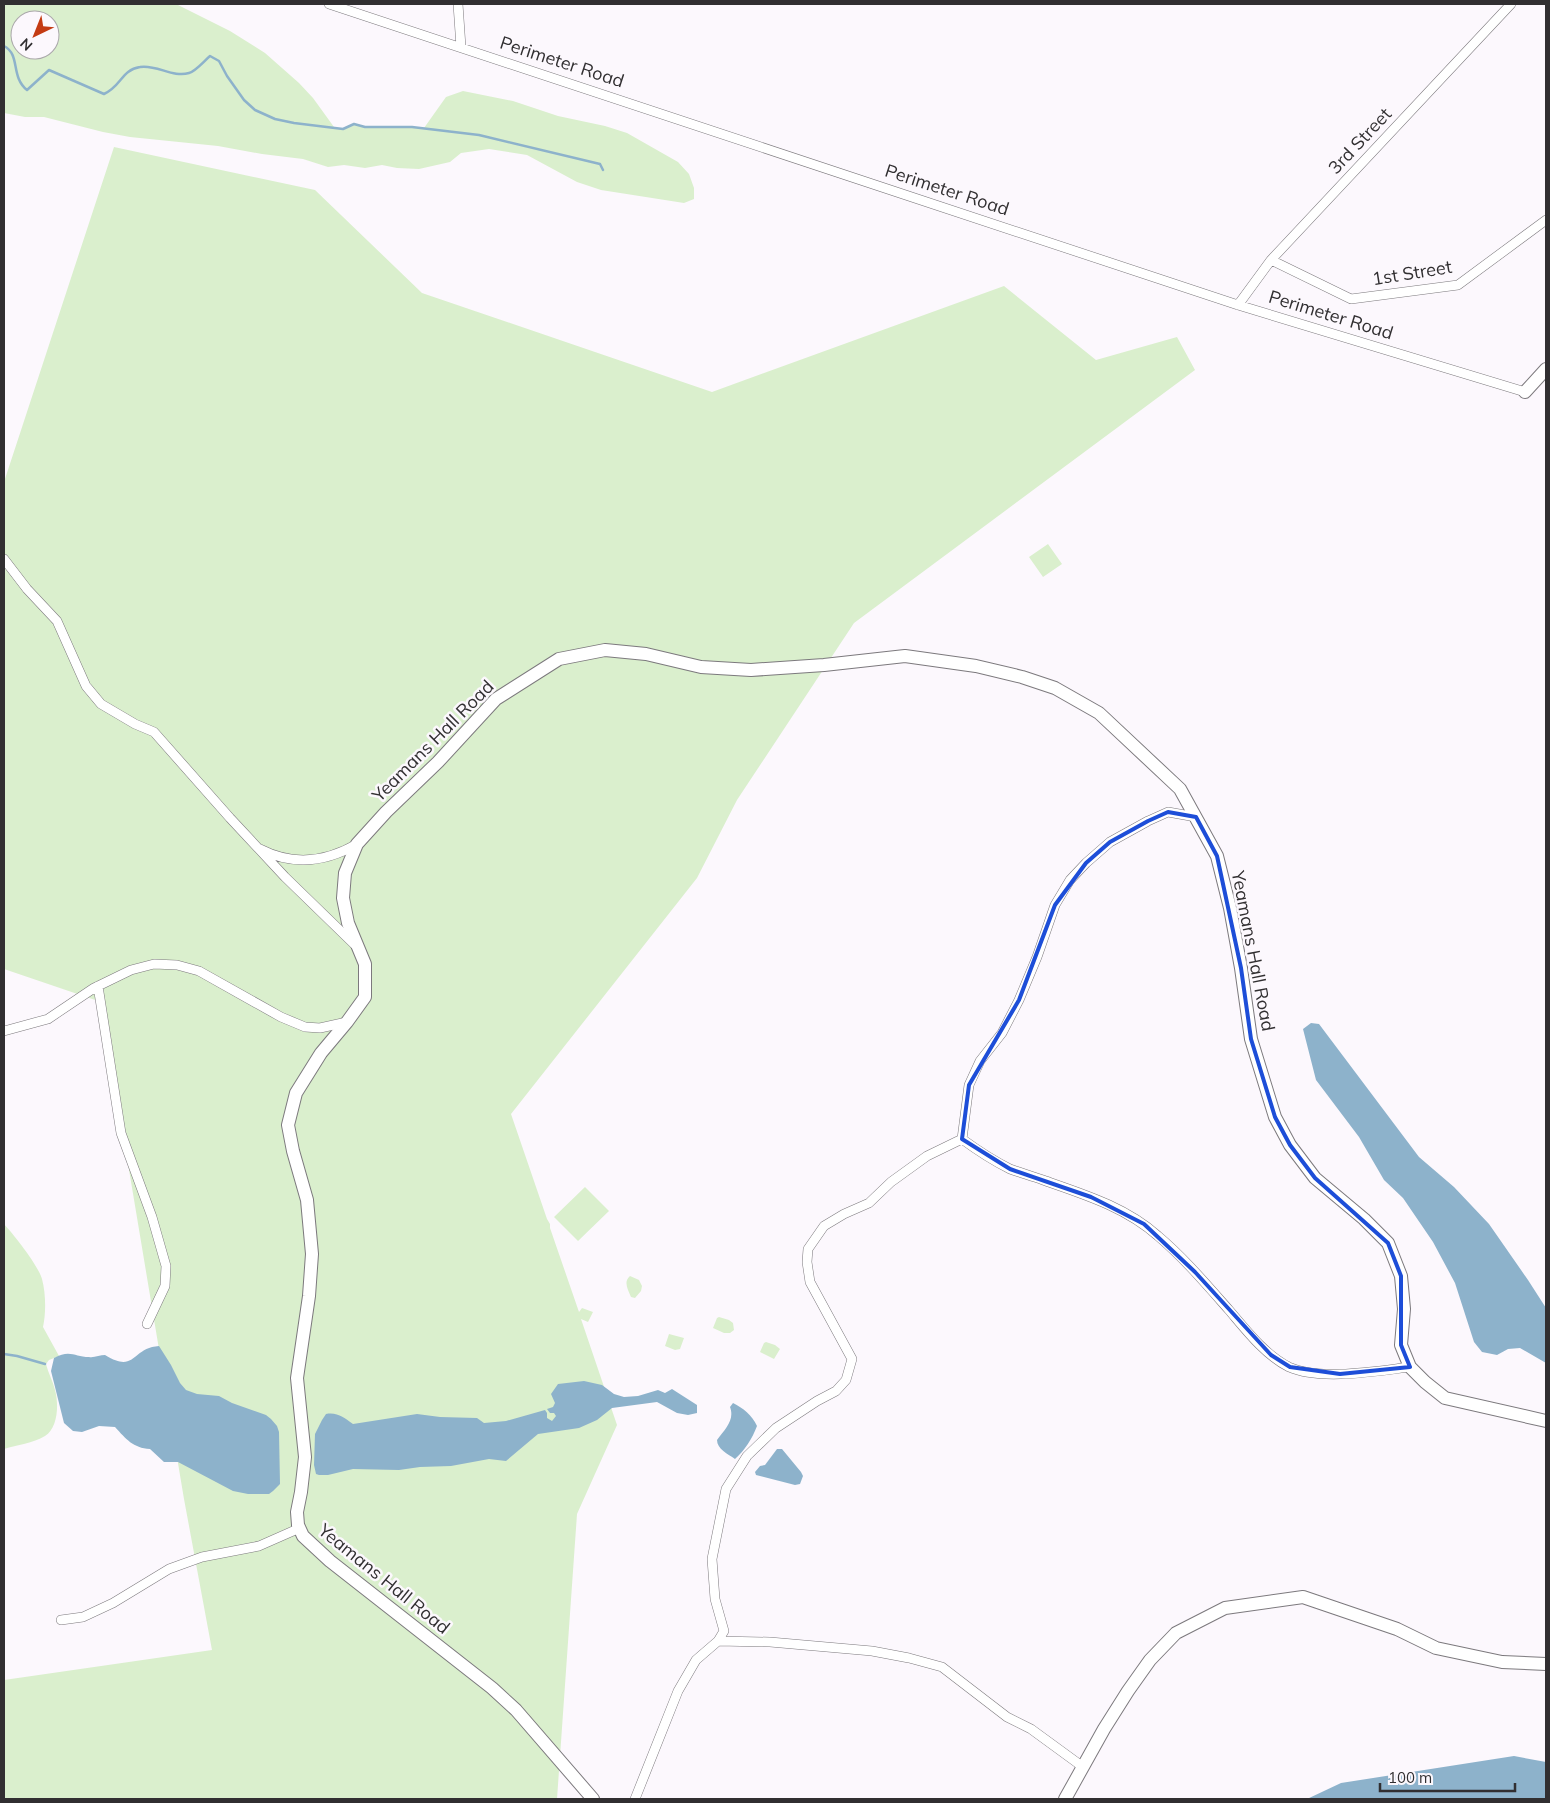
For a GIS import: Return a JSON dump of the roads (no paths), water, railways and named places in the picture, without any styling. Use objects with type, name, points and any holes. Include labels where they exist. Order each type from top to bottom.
[{"type":"street","name":"Perimeter Road","points":[[329,4],[1238,305],[1525,392],[1546,368]]},
{"type":"street","points":[[458,4],[461,47]]},
{"type":"street","name":"3rd Street","points":[[1238,305],[1271,260],[1511,4]]},
{"type":"street","name":"1st Street","points":[[1271,260],[1352,299],[1458,285],[1546,220]]},
{"type":"street","points":[[4,559],[27,589],[57,621],[86,686],[101,704],[135,724],[154,732],[284,877],[358,948]]},
{"type":"street","name":"Yeamans Hall Road","points":[[593,1799],[551,1753],[516,1710],[492,1688],[330,1561],[303,1536],[297,1512],[305,1457],[297,1378],[309,1296],[312,1254],[307,1200],[293,1151],[288,1124],[296,1093],[321,1053],[348,1022],[365,996],[365,964],[348,923],[343,898],[345,873],[357,844],[386,812],[438,762],[496,699],[558,659],[605,650],[646,654],[701,667],[751,670],[824,665],[905,656],[976,666],[1022,677],[1055,688],[1099,713],[1180,789],[1217,856],[1230,908],[1251,1039],[1275,1117],[1290,1145],[1315,1178],[1364,1219],[1388,1243],[1401,1276],[1404,1309],[1401,1345],[1410,1367],[1445,1398],[1546,1421]]},
{"type":"street","points":[[962,1139],[969,1085],[980,1061],[1002,1033],[1019,1000],[1055,905],[1070,880],[1110,842],[1148,821],[1168,812],[1196,816]]},
{"type":"street","points":[[257,847],[267,852],[303,860],[320,860],[341,854],[357,844]]},
{"type":"street","points":[[4,1031],[48,1019],[98,986],[131,970],[154,964],[177,964],[199,971],[281,1017],[305,1027],[320,1028],[348,1022]]},
{"type":"street","points":[[98,986],[121,1133],[152,1217],[166,1266],[165,1286],[147,1324]]},
{"type":"street","points":[[962,1139],[1010,1169],[1090,1197],[1128,1214],[1144,1224],[1158,1235],[1195,1272],[1271,1355],[1290,1367],[1306,1372],[1340,1374],[1410,1367]]},
{"type":"street","points":[[635,1799],[678,1691],[696,1660],[718,1641],[724,1630],[715,1599],[712,1559],[726,1489],[747,1456],[776,1428],[836,1391],[846,1380],[852,1359],[810,1282],[807,1262],[808,1249],[824,1226],[869,1202],[891,1182],[926,1156],[962,1139]]},
{"type":"street","points":[[60,1620],[83,1617],[113,1603],[169,1568],[202,1557],[259,1546],[300,1528]]},
{"type":"street","points":[[1065,1799],[1128,1691],[1150,1660],[1176,1633],[1225,1608],[1303,1597],[1397,1629],[1436,1648],[1502,1662],[1546,1664]]},
{"type":"street","points":[[718,1641],[770,1642],[872,1651],[942,1667],[1007,1717],[1031,1729],[1083,1767]]},
{"type":"water","points":[[1311,1023],[1319,1024],[1419,1157],[1454,1187],[1489,1224],[1528,1280],[1546,1308],[1546,1363],[1520,1348],[1508,1349],[1497,1355],[1482,1352],[1474,1342],[1455,1283],[1433,1242],[1403,1198],[1384,1180],[1359,1137],[1316,1080],[1303,1029]]},
{"type":"water","points":[[159,1346],[186,1390],[197,1394],[219,1396],[232,1403],[266,1415],[277,1426],[279,1432],[280,1484],[273,1491],[269,1494],[248,1494],[233,1491],[178,1462],[164,1462],[150,1449],[139,1447],[130,1442],[115,1427],[99,1426],[82,1432],[73,1431],[64,1423],[51,1371],[54,1358],[64,1354],[84,1357],[105,1355],[123,1362],[128,1361],[143,1351]]},
{"type":"water","points":[[584,1381],[602,1385],[614,1394],[624,1397],[638,1396],[658,1390],[665,1393],[672,1389],[697,1405],[697,1413],[688,1415],[677,1413],[657,1402],[612,1408],[597,1420],[579,1428],[538,1434],[506,1461],[489,1459],[451,1466],[399,1470],[353,1469],[328,1475],[316,1474],[314,1465],[315,1434],[326,1414],[337,1415],[353,1424],[417,1414],[477,1418],[484,1423],[506,1421],[545,1410],[547,1418],[552,1421],[556,1416],[547,1409],[553,1407],[555,1403],[551,1394],[558,1384]]},
{"type":"water","points":[[733,1403],[747,1412],[757,1426],[748,1444],[735,1459],[721,1449],[717,1443],[730,1420],[730,1407]]},
{"type":"water","points":[[777,1449],[782,1449],[801,1472],[803,1476],[800,1484],[795,1485],[756,1475],[755,1472],[760,1466],[765,1465]]},
{"type":"water","points":[[1514,1756],[1546,1762],[1546,1799],[1307,1799],[1341,1783]]},
{"type":"waterway","points":[[4,46],[12,55],[19,78],[27,90],[49,70],[104,94],[115,87],[129,71],[134,69],[152,67],[177,74],[189,73],[210,56],[219,61],[244,100],[255,110],[275,119],[343,129],[354,124],[365,127],[412,127],[479,135],[600,164],[603,170]]},
{"type":"waterway","points":[[4,1354],[45,1364]]}]
